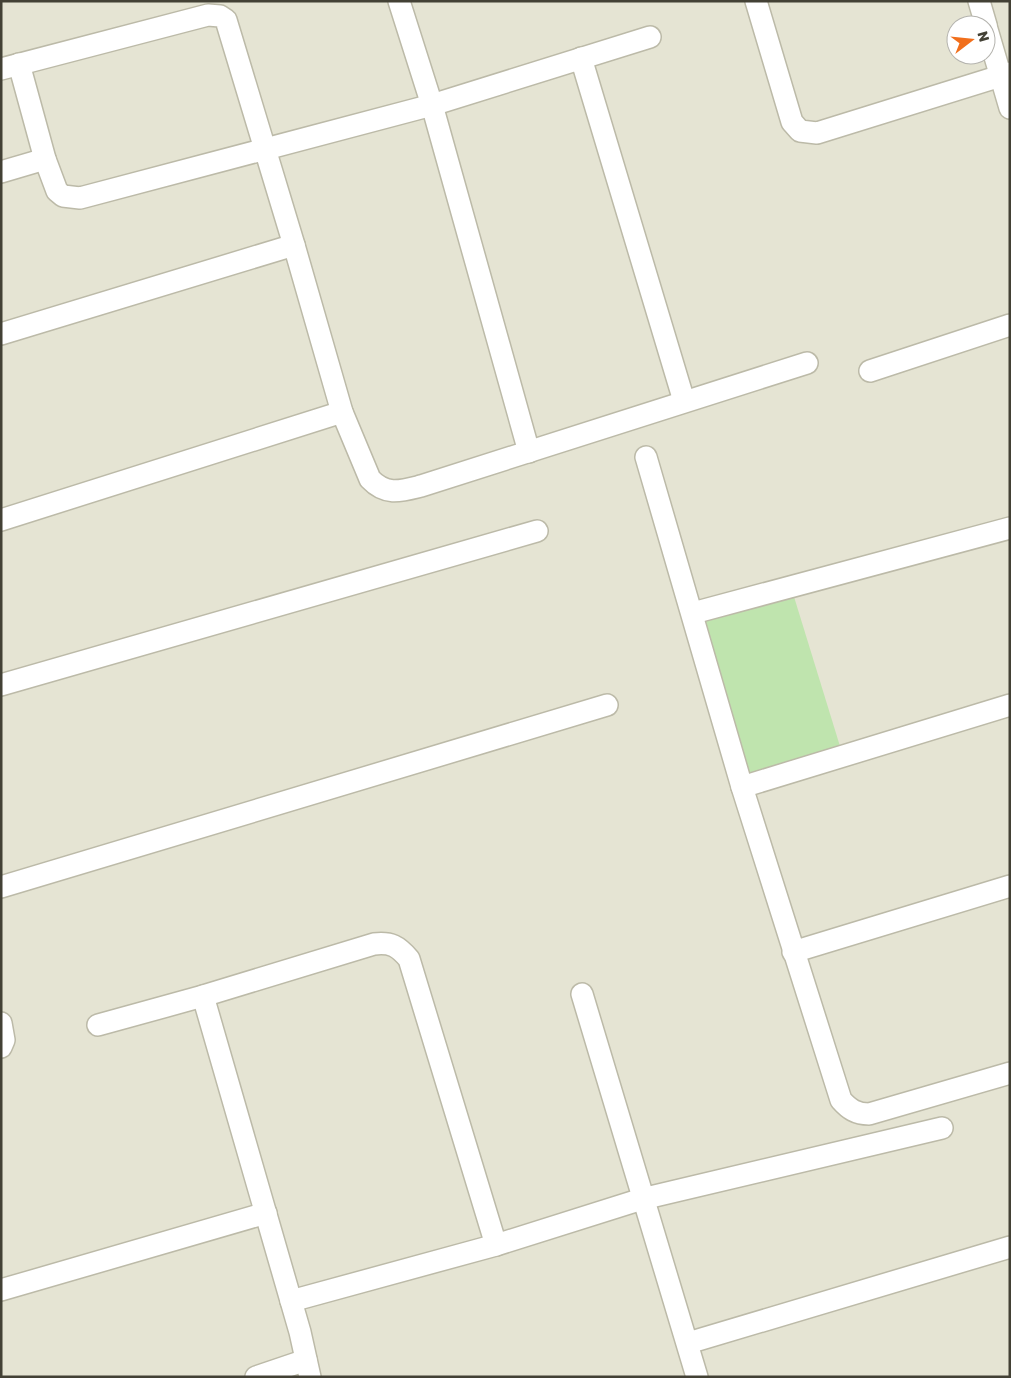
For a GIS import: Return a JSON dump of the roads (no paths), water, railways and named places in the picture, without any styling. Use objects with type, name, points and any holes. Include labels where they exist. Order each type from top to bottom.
[{"type":"street","points":[[399,1],[432,105],[529,452]]},
{"type":"street","points":[[756,1],[792,122],[800,131],[817,133],[1005,75]]},
{"type":"street","points":[[979,1],[983,15]]},
{"type":"street","points":[[650,37],[432,105],[266,150],[80,198],[63,196],[57,191],[10,66],[208,15],[220,16],[226,20],[266,150],[342,412],[370,479],[378,487],[395,492],[637,419],[684,401],[807,363]]},
{"type":"street","points":[[996,52],[1005,75],[1010,108]]},
{"type":"street","points":[[581,58],[684,401]]},
{"type":"street","points":[[1,172],[45,159]]},
{"type":"street","points":[[1,334],[294,245]]},
{"type":"street","points":[[870,371],[1010,324]]},
{"type":"street","points":[[1,520],[342,412]]},
{"type":"street","points":[[646,457],[693,613],[742,787],[841,1100],[848,1108],[860,1114],[869,1114],[1010,1073]]},
{"type":"street","points":[[693,613],[1010,528]]},
{"type":"street","points":[[1,685],[538,531]]},
{"type":"street","points":[[742,787],[1010,704]]},
{"type":"street","points":[[1,887],[607,705]]},
{"type":"street","points":[[794,952],[1010,886]]},
{"type":"street","points":[[98,1025],[203,996],[374,944],[388,943],[399,948],[409,959],[496,1245]]},
{"type":"street","points":[[582,994],[697,1377]]},
{"type":"street","points":[[203,996],[291,1301],[308,1368],[256,1377]]},
{"type":"street","points":[[1,1022],[4,1040],[1,1047]]},
{"type":"street","points":[[291,1301],[496,1245],[642,1199],[942,1128]]},
{"type":"street","points":[[1,1290],[266,1213]]},
{"type":"street","points":[[688,1343],[1010,1247]]}]
